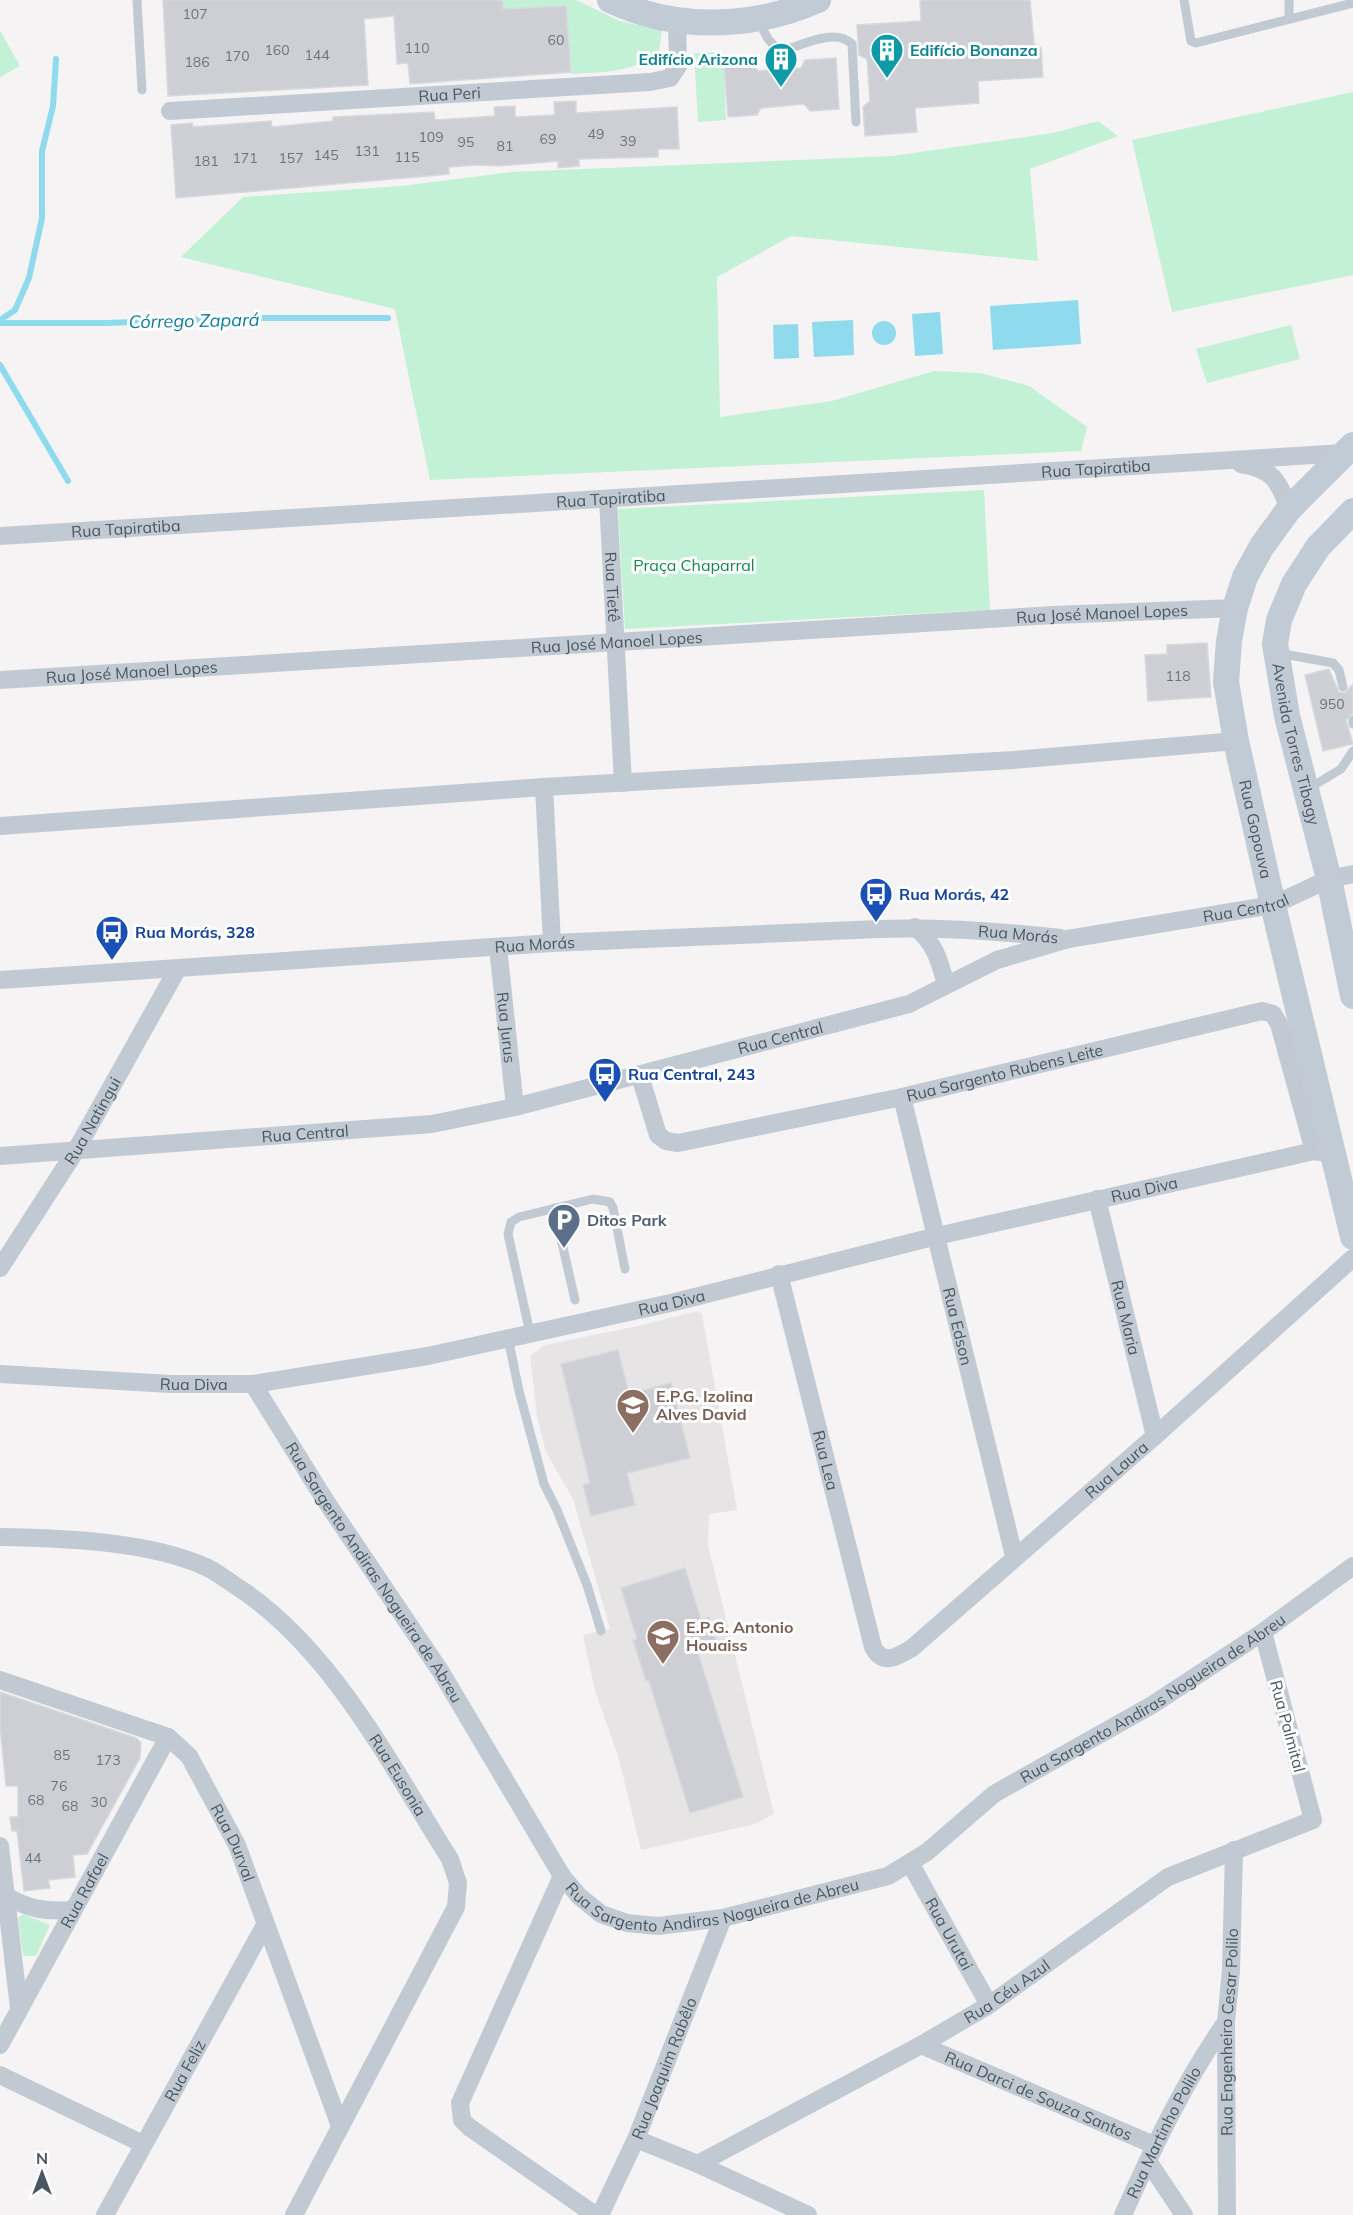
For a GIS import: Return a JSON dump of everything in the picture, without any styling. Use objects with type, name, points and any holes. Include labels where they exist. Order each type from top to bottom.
[{"type":"main road","points":[[610,0],[628,9],[677,21],[758,20],[789,13],[818,0]]},
{"type":"main road","name":"Rua Gopouva","points":[[1349,449],[1288,509],[1262,546],[1245,577],[1235,608],[1229,641],[1226,682],[1236,741],[1273,905],[1324,1152],[1353,1237]]},
{"type":"main road","name":"Avenida Torres Tibagy","points":[[1353,511],[1318,547],[1294,584],[1279,621],[1275,652],[1287,716],[1306,790],[1341,876],[1353,996]]},
{"type":"street","name":"Rua Peri","points":[[170,111],[650,82],[670,78],[678,66],[677,21]]},
{"type":"street","name":"Rua Tapiratiba","points":[[0,536],[1222,460],[1349,449]]},
{"type":"street","name":"Rua Tapiratiba","points":[[1222,460],[1262,467],[1280,484],[1288,509]]},
{"type":"street","name":"Rua Tietê","points":[[608,499],[623,783]]},
{"type":"street","name":"Rua José Manoel Lopes","points":[[0,680],[1054,615],[1235,608]]},
{"type":"street","points":[[0,826],[544,787],[1014,760],[1236,741]]},
{"type":"street","points":[[544,787],[552,943]]},
{"type":"street","name":"Rua Central","points":[[0,1156],[432,1124],[515,1107],[909,1004],[997,960],[1068,939],[1273,905],[1341,876]]},
{"type":"street","points":[[915,927],[929,939],[933,946],[946,984]]},
{"type":"street","name":"Rua Morás","points":[[0,980],[552,943],[915,927],[1068,939]]},
{"type":"street","name":"Rua Jurus","points":[[498,947],[515,1107]]},
{"type":"street","name":"Rua Natingui","points":[[0,1268],[75,1152],[178,968]]},
{"type":"street","name":"Rua Sargento Rubens Leite","points":[[640,1076],[658,1135],[666,1141],[678,1143],[902,1096],[1262,1011],[1273,1014],[1280,1024],[1324,1152]]},
{"type":"street","name":"Rua Edson","points":[[902,1096],[1014,1556]]},
{"type":"street","name":"Rua Diva","points":[[0,1374],[170,1384],[254,1384],[428,1356],[675,1302],[779,1274],[1097,1199],[1324,1152]]},
{"type":"street","name":"Rua Maria","points":[[1097,1199],[1155,1436]]},
{"type":"street","name":"Rua Laura","points":[[873,1647],[878,1656],[886,1659],[896,1658],[912,1648],[1014,1556],[1155,1436],[1353,1258]]},
{"type":"street","name":"Rua Lea","points":[[779,1274],[873,1647]]},
{"type":"street","name":"Rua Sargento Andiras Nogueira de Abreu","points":[[254,1384],[325,1500],[441,1672],[562,1876],[579,1896],[602,1914],[627,1923],[658,1926],[723,1918],[888,1876],[927,1852],[994,1794],[1152,1705],[1263,1632],[1353,1566]]},
{"type":"street","name":"Rua Eusonia","points":[[0,1537],[139,1548],[206,1567],[262,1602],[305,1642],[352,1706],[450,1859],[458,1883],[456,1907],[294,2215]]},
{"type":"street","name":"Rua Palmital","points":[[1263,1632],[1313,1820]]},
{"type":"street","name":"Rua Durval","points":[[0,1680],[168,1737],[189,1756],[237,1845],[340,2126]]},
{"type":"street","name":"Rua Rafael","points":[[0,2045],[71,1910],[168,1737]]},
{"type":"street","name":"Rua Céu Azul","points":[[698,2163],[921,2045],[989,2006],[1168,1877],[1313,1820]]},
{"type":"street","points":[[0,1846],[19,2008]]},
{"type":"street","name":"Rua Engenheiro Cesar Polilo","points":[[1227,2215],[1226,2022],[1231,1970],[1234,1850]]},
{"type":"street","name":"Rua Urutai","points":[[910,1863],[989,2006]]},
{"type":"street","points":[[562,1876],[460,2103],[462,2120],[468,2127],[595,2215]]},
{"type":"street","points":[[6,1896],[24,1907],[46,1912],[71,1910]]},
{"type":"street","name":"Rua Joaquim Rabêlo","points":[[600,2215],[636,2139],[723,1918]]},
{"type":"street","name":"Rua Feliz","points":[[105,2215],[265,1925]]},
{"type":"street","name":"Rua Martinho Polilo","points":[[1123,2215],[1151,2153],[1208,2048],[1226,2022]]},
{"type":"street","name":"Rua Darci de Souza Santos","points":[[921,2045],[1151,2153]]},
{"type":"street","points":[[0,2075],[143,2144]]},
{"type":"street","points":[[636,2139],[698,2163],[808,2215]]},
{"type":"street","points":[[1151,2153],[1184,2215]]},
{"type":"lane","points":[[137,0],[142,90]]},
{"type":"lane","points":[[1184,0],[1191,41],[1196,43],[1353,3]]},
{"type":"lane","points":[[1289,0],[1289,19]]},
{"type":"lane","points":[[758,20],[767,39],[777,49],[785,50],[836,36],[846,38],[852,44],[856,122]]},
{"type":"lane","points":[[1275,652],[1333,663],[1339,670],[1343,687]]},
{"type":"lane","points":[[1306,790],[1341,769],[1353,751]]},
{"type":"lane","points":[[530,1333],[508,1234],[511,1222],[519,1217],[593,1199],[610,1202],[614,1209],[625,1269]]},
{"type":"lane","points":[[555,1208],[575,1300]]},
{"type":"lane","points":[[508,1338],[519,1391],[544,1484],[587,1585],[601,1631]]},
{"type":"shaded area","points":[[697,1311],[702,1314],[737,1510],[709,1514],[708,1545],[774,1814],[755,1824],[641,1850],[619,1759],[594,1687],[583,1635],[610,1629],[573,1499],[546,1452],[537,1416],[530,1356],[545,1345]]},
{"type":"green space","points":[[503,0],[576,0],[620,21],[662,30],[659,51],[640,64],[618,70],[572,74],[566,6],[503,9]]},
{"type":"green space","points":[[0,30],[20,66],[0,77]]},
{"type":"green space","points":[[723,52],[726,120],[698,122],[694,53]]},
{"type":"green space","points":[[1353,92],[1353,275],[1172,312],[1132,140]]},
{"type":"green space","points":[[1098,121],[1118,136],[1030,169],[1038,261],[791,236],[717,277],[720,417],[832,401],[934,371],[980,373],[1029,386],[1087,427],[1081,451],[430,480],[395,309],[181,257],[243,197],[401,186],[511,172],[892,156],[1053,133]]},
{"type":"green space","points":[[1291,325],[1300,359],[1207,383],[1196,349]]},
{"type":"green space","name":"Praça Chaparral","points":[[984,490],[990,610],[625,629],[618,509]]},
{"type":"green space","points":[[23,1914],[50,1925],[36,1956],[23,1956],[18,1918]]},
{"type":"water","points":[[1078,300],[1081,344],[993,350],[990,306]]},
{"type":"water","points":[[940,312],[943,354],[915,356],[912,314]]},
{"type":"water","points":[[853,320],[854,355],[814,357],[812,322]]},
{"type":"water","points":[[884,321],[889,322],[895,328],[895,338],[889,344],[884,345],[879,344],[873,338],[872,333],[873,328],[879,322]]},
{"type":"water","points":[[798,324],[799,358],[774,359],[773,325]]},
{"type":"building","points":[[163,0],[503,0],[503,9],[566,6],[571,72],[410,84],[408,63],[397,64],[394,16],[364,19],[368,85],[168,96]]},
{"type":"building","points":[[920,0],[1030,0],[1034,44],[1041,48],[1043,77],[978,81],[979,103],[915,108],[917,132],[865,136],[863,107],[870,101],[867,59],[859,55],[857,25],[921,21]]},
{"type":"building","name":"Edifício Arizona","points":[[836,58],[839,109],[810,111],[804,104],[761,108],[757,115],[728,117],[724,66],[753,64],[758,71],[801,68],[805,60]]},
{"type":"building","points":[[576,101],[576,113],[677,107],[679,149],[658,149],[658,157],[579,159],[579,166],[558,168],[558,161],[449,167],[449,174],[176,198],[171,125],[192,123],[193,127],[271,121],[272,127],[333,121],[333,117],[434,112],[435,120],[495,116],[494,107],[515,106],[515,117],[555,115],[554,102]]},
{"type":"building","points":[[1207,643],[1211,697],[1148,701],[1145,655],[1167,654],[1167,645]]},
{"type":"building","points":[[1329,669],[1339,692],[1345,693],[1353,684],[1353,713],[1346,720],[1353,744],[1323,751],[1305,675]]},
{"type":"building","points":[[618,1350],[629,1394],[671,1383],[690,1458],[627,1473],[635,1505],[591,1516],[583,1485],[590,1483],[561,1364]]},
{"type":"building","points":[[685,1568],[701,1620],[709,1617],[718,1646],[698,1653],[743,1797],[690,1813],[649,1681],[646,1681],[633,1640],[637,1639],[621,1588]]},
{"type":"building","points":[[0,1692],[136,1738],[141,1743],[140,1758],[87,1854],[73,1855],[75,1877],[48,1880],[50,1888],[24,1891],[17,1831],[12,1831],[10,1817],[18,1817],[18,1786],[6,1786],[0,1727]]},
{"type":"waterway","points":[[0,320],[15,310],[29,278],[42,218],[42,151],[53,106],[56,59]]},
{"type":"waterway","name":"Córrego Zapará","points":[[0,323],[107,323],[237,318],[388,318]]},
{"type":"waterway","points":[[0,365],[68,481]]},
{"type":"place","name":"Edifício Bonanza","points":[[887,79]]},
{"type":"place","name":"Edifício Arizona","points":[[781,88]]},
{"type":"place","name":"Rua Morás, 42","points":[[876,923]]},
{"type":"place","name":"Rua Morás, 328","points":[[112,961]]},
{"type":"place","name":"Rua Central, 243","points":[[605,1103]]},
{"type":"place","name":"Ditos Park","points":[[564,1249]]},
{"type":"place","name":"E.P.G. Izolina Alves David","points":[[633,1434]]},
{"type":"place","name":"E.P.G. Antonio Houaiss","points":[[663,1665]]}]
